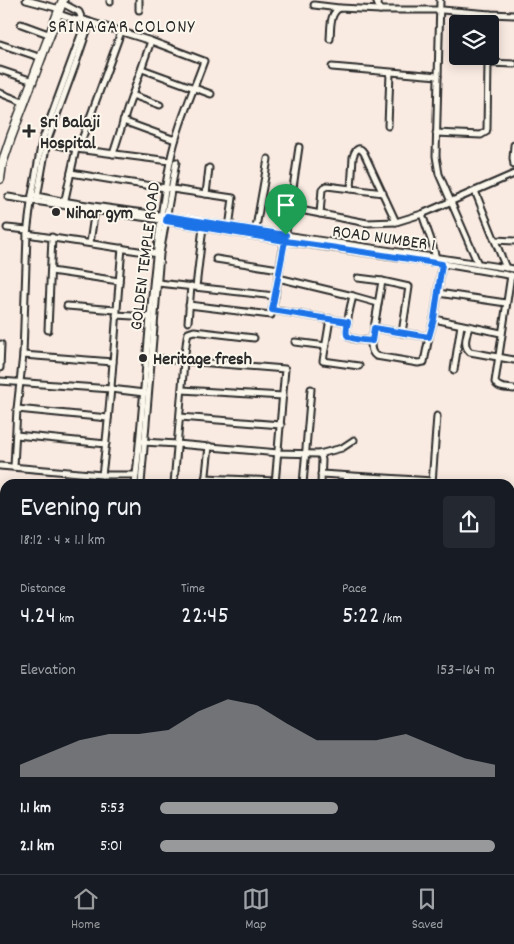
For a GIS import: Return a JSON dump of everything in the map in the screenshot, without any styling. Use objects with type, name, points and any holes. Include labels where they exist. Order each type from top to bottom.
[{"type":"street","points":[[26,0],[79,12],[86,20]]},
{"type":"street","points":[[139,0],[139,10]]},
{"type":"street","points":[[376,0],[380,10]]},
{"type":"street","points":[[440,0],[436,156],[439,174],[478,264]]},
{"type":"street","points":[[314,5],[340,8],[440,10],[514,15]]},
{"type":"street","points":[[61,7],[76,20],[86,20],[204,61],[175,140],[173,162]]},
{"type":"street","points":[[0,179],[1,164],[61,7]]},
{"type":"street","points":[[330,39],[333,15],[340,8]]},
{"type":"street","points":[[14,467],[17,408],[23,355],[27,232],[44,142],[76,63],[86,20]]},
{"type":"street","points":[[21,24],[51,35]]},
{"type":"street","points":[[64,204],[76,149],[81,142],[121,32]]},
{"type":"street","points":[[113,154],[151,41]]},
{"type":"street","points":[[0,44],[42,58]]},
{"type":"street","points":[[499,63],[514,64]]},
{"type":"street","points":[[436,133],[481,135],[486,132],[488,65]]},
{"type":"street","points":[[332,67],[438,76]]},
{"type":"street","points":[[142,69],[211,94]]},
{"type":"street","points":[[0,70],[33,81]]},
{"type":"street","points":[[388,126],[390,73]]},
{"type":"street","points":[[0,93],[25,103]]},
{"type":"street","points":[[132,95],[160,105]]},
{"type":"street","points":[[123,121],[175,140]]},
{"type":"street","name":"GOLDEN TEMPLE ROAD","points":[[44,142],[76,149],[173,162],[158,254],[142,442],[141,479]]},
{"type":"street","points":[[514,146],[514,165]]},
{"type":"street","points":[[189,306],[271,315],[299,147]]},
{"type":"street","points":[[351,189],[354,152],[356,149],[362,149],[396,222]]},
{"type":"street","points":[[255,233],[268,159]]},
{"type":"street","points":[[206,194],[209,168]]},
{"type":"street","points":[[71,173],[233,198],[228,229]]},
{"type":"street","points":[[290,208],[367,223],[396,222],[422,214],[514,174]]},
{"type":"street","points":[[320,214],[323,187],[384,193]]},
{"type":"street","points":[[474,191],[506,268]]},
{"type":"street","points":[[8,197],[164,218]]},
{"type":"street","points":[[90,243],[95,208]]},
{"type":"street","points":[[422,214],[436,258]]},
{"type":"street","name":"ROAD NUMBER 1","points":[[164,218],[203,227],[228,229]]},
{"type":"street","name":"ROAD NUMBER 1","points":[[164,218],[512,275]]},
{"type":"street","points":[[188,322],[189,306],[194,287],[203,227]]},
{"type":"street","points":[[7,228],[158,254]]},
{"type":"street","points":[[48,330],[52,237]]},
{"type":"street","name":"ROAD NUMBER 1","points":[[285,238],[514,269]]},
{"type":"street","points":[[495,240],[514,241]]},
{"type":"street","points":[[102,475],[122,248]]},
{"type":"street","name":"GOLDEN TEMPLE ROAD","points":[[152,323],[158,283],[158,254]]},
{"type":"street","points":[[216,259],[279,269]]},
{"type":"street","points":[[382,281],[371,349],[373,354],[421,363],[425,360],[434,319],[442,264]]},
{"type":"street","points":[[51,271],[119,281]]},
{"type":"street","points":[[512,275],[506,303],[495,382],[499,387],[514,389]]},
{"type":"street","points":[[278,278],[378,303]]},
{"type":"street","points":[[358,278],[409,286],[402,333]]},
{"type":"street","points":[[158,283],[275,296]]},
{"type":"street","points":[[438,294],[506,303]]},
{"type":"street","points":[[352,296],[347,334],[353,339],[372,341]]},
{"type":"street","points":[[66,306],[116,313],[152,323]]},
{"type":"street","points":[[272,310],[348,322]]},
{"type":"street","points":[[330,319],[324,361],[359,366]]},
{"type":"street","points":[[434,319],[502,333]]},
{"type":"street","points":[[454,370],[461,325]]},
{"type":"street","points":[[468,326],[465,344],[466,349],[470,352],[514,360]]},
{"type":"street","points":[[374,328],[429,337]]},
{"type":"street","points":[[174,479],[188,333],[191,331],[254,338]]},
{"type":"street","points":[[295,342],[326,346]]},
{"type":"street","points":[[0,368],[2,344]]},
{"type":"street","points":[[23,355],[113,362]]},
{"type":"street","points":[[149,358],[285,369],[275,479]]},
{"type":"street","points":[[0,381],[146,393]]},
{"type":"street","points":[[304,479],[311,389]]},
{"type":"street","points":[[182,390],[283,396]]},
{"type":"street","points":[[17,408],[108,418]]},
{"type":"street","points":[[433,479],[437,416]]},
{"type":"street","points":[[180,417],[281,425]]},
{"type":"street","points":[[16,435],[106,444]]},
{"type":"street","points":[[142,442],[278,453],[319,454],[342,448],[354,440]]},
{"type":"street","name":"GOLDEN TEMPLE ROAD","points":[[136,479],[142,442]]},
{"type":"street","points":[[205,479],[209,446]]},
{"type":"street","points":[[319,454],[322,460],[323,479]]},
{"type":"street","points":[[0,466],[102,475],[136,475]]},
{"type":"street","points":[[323,475],[347,479],[386,479]]},
{"type":"street","points":[[370,478],[380,479]]},
{"type":"place","name":"Sri Balaji Hospital","points":[[29,131]]},
{"type":"place","name":"Nihar gym","points":[[56,212]]},
{"type":"place","name":"Heritage fresh","points":[[143,358]]},
{"type":"district","name":"SRINAGAR COLONY","points":[[122,25]]},
{"type":"route","points":[[286,235],[167,216],[166,221],[285,241],[272,310],[348,322],[347,334],[353,339],[372,341],[374,328],[429,337],[434,319],[442,264],[285,241],[286,235]]}]
